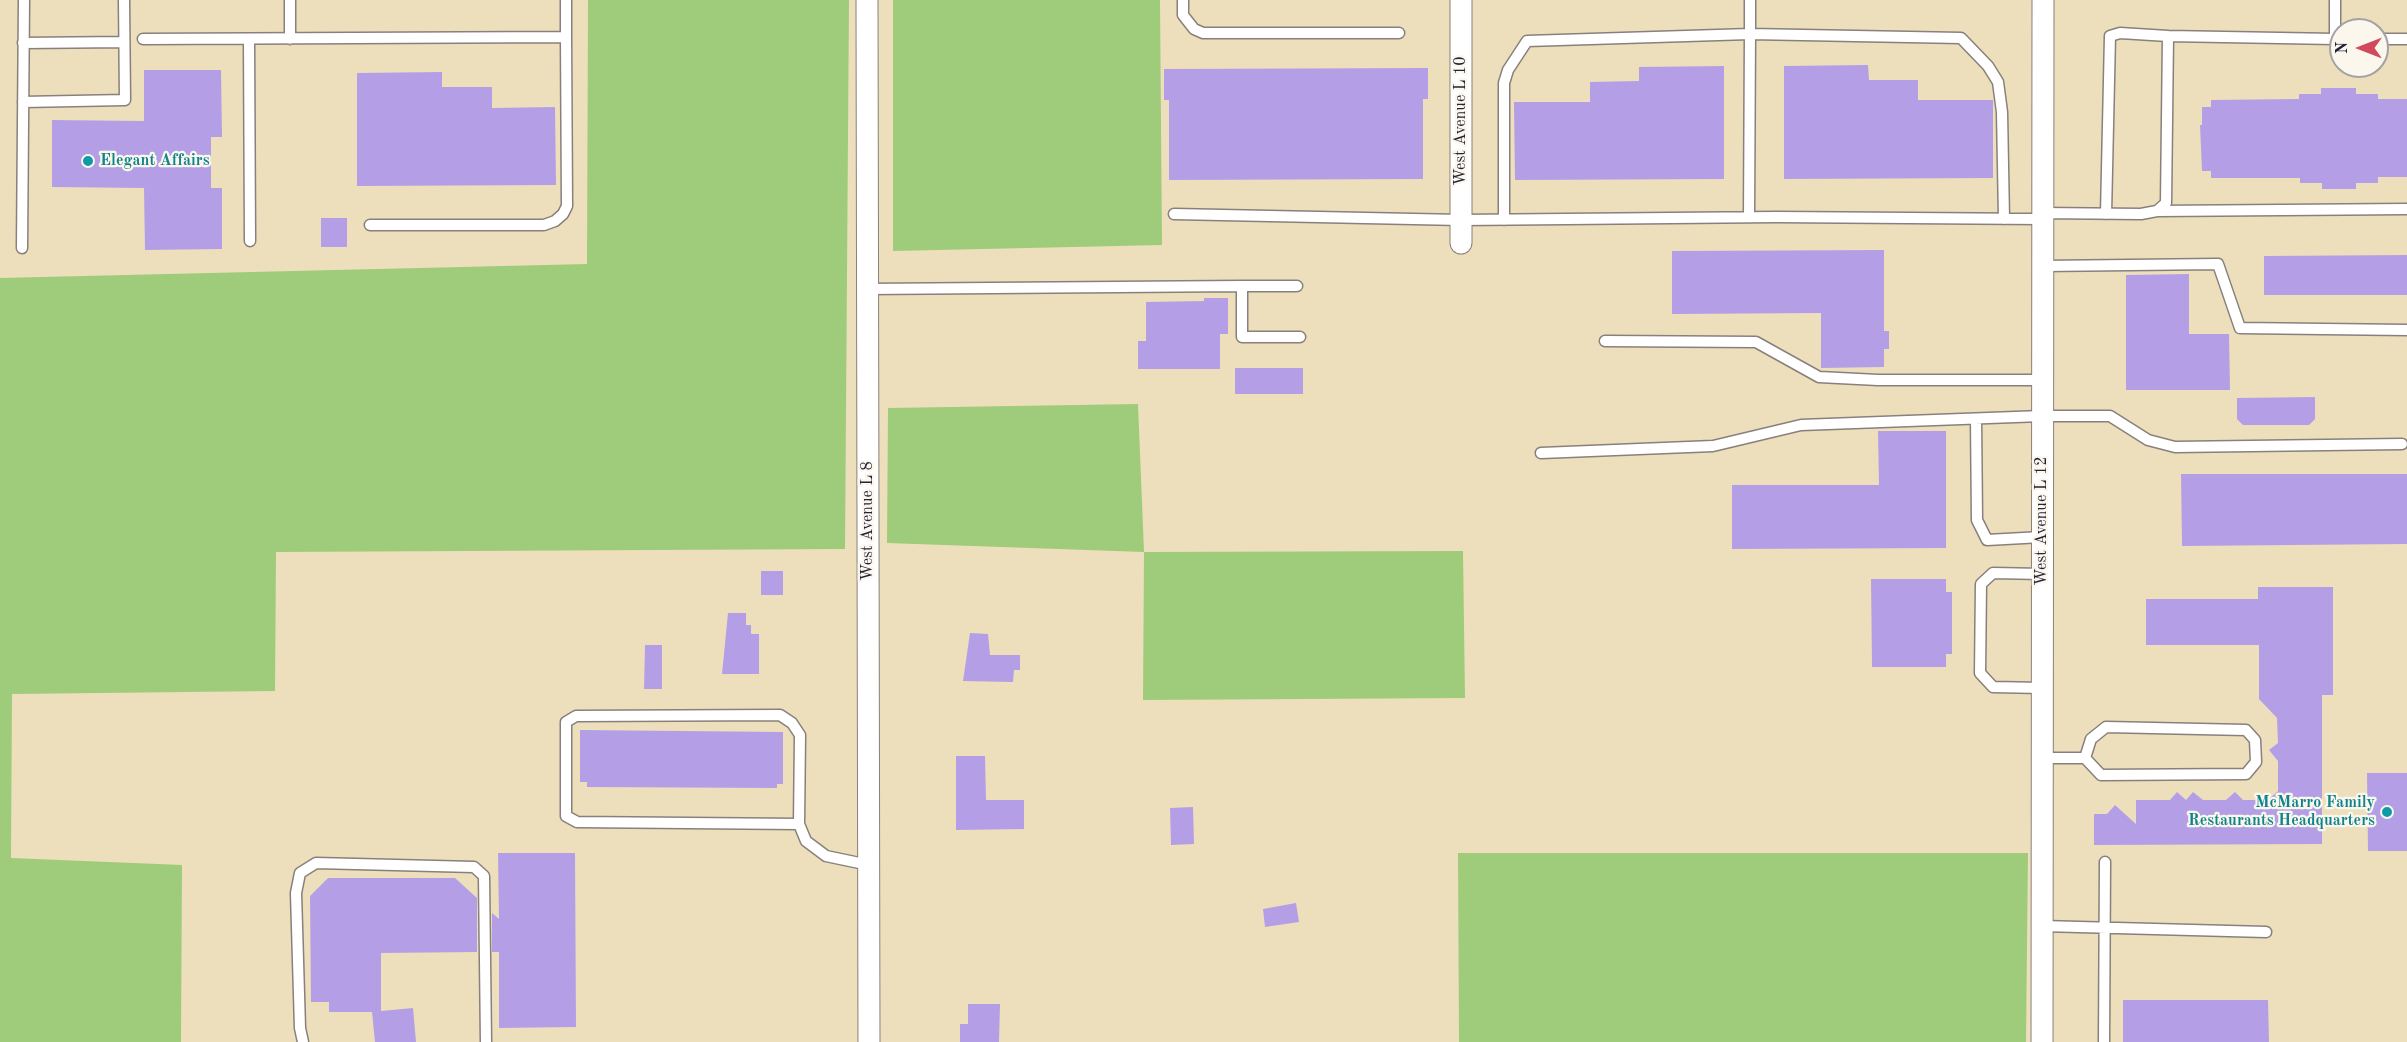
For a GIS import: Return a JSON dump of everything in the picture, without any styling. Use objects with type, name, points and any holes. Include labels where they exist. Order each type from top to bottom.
[{"type":"street","name":"West Avenue L 8","points":[[867,0],[869,1042]]},
{"type":"street","name":"West Avenue L 10","points":[[1461,0],[1461,243]]},
{"type":"street","name":"West Avenue L 12","points":[[2042,1042],[2043,0]]},
{"type":"lane","points":[[22,248],[24,0]]},
{"type":"lane","points":[[23,102],[125,100],[124,0]]},
{"type":"lane","points":[[290,0],[290,39]]},
{"type":"lane","points":[[370,225],[544,225],[563,214],[567,206],[566,0]]},
{"type":"lane","points":[[1183,0],[1184,15],[1194,29],[1203,33],[1399,33]]},
{"type":"lane","points":[[1749,218],[1750,0]]},
{"type":"lane","points":[[2335,0],[2336,18]]},
{"type":"lane","points":[[2106,214],[2110,36],[2120,33],[2329,39]]},
{"type":"lane","points":[[1504,220],[1504,83],[1508,70],[1527,41],[1750,34],[1961,38],[1988,66],[1998,82],[2002,112],[2004,219]]},
{"type":"lane","points":[[2157,211],[2166,203],[2168,36]]},
{"type":"lane","points":[[143,39],[566,38]]},
{"type":"lane","points":[[249,39],[250,242]]},
{"type":"lane","points":[[2389,39],[2407,39]]},
{"type":"lane","points":[[23,42],[124,42]]},
{"type":"lane","points":[[1174,214],[1461,220],[2004,219],[2141,214],[2157,211],[2407,209]]},
{"type":"lane","points":[[2042,266],[2218,264],[2240,328],[2407,330]]},
{"type":"lane","points":[[1242,286],[1242,337],[1299,337]]},
{"type":"lane","points":[[867,289],[1297,286]]},
{"type":"lane","points":[[1605,340],[1756,342],[1819,377],[1878,380],[2042,380]]},
{"type":"lane","points":[[1541,453],[1713,446],[1801,425],[2042,416],[2110,416],[2148,440],[2175,447],[2402,444]]},
{"type":"lane","points":[[1976,418],[1977,520],[1987,540],[2042,537]]},
{"type":"lane","points":[[2042,574],[1993,573],[1981,584],[1980,673],[1993,687],[2042,688]]},
{"type":"lane","points":[[799,824],[577,822],[566,816],[566,722],[576,716],[780,715],[792,723],[800,735],[799,824],[806,841],[826,856],[869,865]]},
{"type":"lane","points":[[2042,758],[2085,758],[2101,775],[2246,774],[2256,762],[2255,740],[2246,730],[2106,727],[2091,739],[2085,758]]},
{"type":"lane","points":[[2104,1042],[2105,862]]},
{"type":"lane","points":[[303,1042],[300,1029],[296,893],[300,873],[316,863],[474,867],[483,876],[486,1042]]},
{"type":"lane","points":[[2042,926],[2266,932]]},
{"type":"green space","points":[[588,0],[849,0],[845,549],[276,552],[275,691],[12,694],[11,858],[182,865],[181,1042],[0,1042],[0,278],[587,264]]},
{"type":"green space","points":[[893,0],[1160,0],[1162,245],[893,251]]},
{"type":"green space","points":[[1138,404],[1144,552],[887,543],[888,408]]},
{"type":"green space","points":[[1463,551],[1465,698],[1143,700],[1144,552]]},
{"type":"green space","points":[[1458,853],[2028,853],[2026,1042],[1459,1042]]},
{"type":"building","points":[[1868,65],[1869,80],[1918,80],[1918,100],[1993,100],[1993,178],[1784,179],[1784,66]]},
{"type":"building","points":[[1724,66],[1724,179],[1515,180],[1514,102],[1590,102],[1590,82],[1639,81],[1639,67]]},
{"type":"building","points":[[1428,68],[1428,99],[1423,99],[1423,179],[1169,180],[1169,100],[1164,100],[1164,69]]},
{"type":"building","points":[[144,70],[221,70],[222,137],[211,137],[211,188],[222,188],[222,249],[145,250],[144,188],[52,187],[52,120],[144,121]]},
{"type":"building","points":[[442,72],[442,87],[492,87],[492,108],[555,107],[556,185],[357,186],[357,73]]},
{"type":"building","points":[[2321,88],[2356,88],[2356,94],[2378,94],[2378,99],[2407,99],[2407,177],[2378,177],[2378,183],[2356,183],[2356,189],[2322,189],[2322,183],[2300,183],[2300,178],[2211,178],[2211,171],[2202,171],[2200,125],[2202,125],[2202,107],[2211,107],[2211,100],[2299,99],[2299,94],[2321,94]]},
{"type":"building","points":[[321,218],[347,218],[347,247],[321,247]]},
{"type":"building","points":[[1884,250],[1884,331],[1889,331],[1889,349],[1884,349],[1884,367],[1821,368],[1821,313],[1672,314],[1672,251]]},
{"type":"building","points":[[2407,255],[2407,295],[2264,295],[2264,256]]},
{"type":"building","points":[[2189,274],[2189,334],[2229,334],[2230,390],[2126,390],[2126,275]]},
{"type":"building","points":[[1204,298],[1228,298],[1228,334],[1220,334],[1220,369],[1138,369],[1138,341],[1146,341],[1146,302],[1204,301]]},
{"type":"building","points":[[1235,368],[1303,368],[1303,394],[1235,394]]},
{"type":"building","points":[[2315,397],[2315,419],[2309,425],[2243,425],[2237,419],[2237,398]]},
{"type":"building","points":[[1878,431],[1946,431],[1946,548],[1732,549],[1732,485],[1879,485]]},
{"type":"building","points":[[2181,474],[2407,474],[2407,544],[2182,546]]},
{"type":"building","points":[[761,571],[783,571],[783,595],[761,595]]},
{"type":"building","points":[[1871,579],[1946,579],[1946,592],[1952,592],[1952,654],[1946,654],[1946,667],[1872,667]]},
{"type":"building","points":[[2258,587],[2333,587],[2333,695],[2322,695],[2322,844],[2094,845],[2094,814],[2107,814],[2115,805],[2136,824],[2136,800],[2170,800],[2177,792],[2186,800],[2193,792],[2203,800],[2226,800],[2235,792],[2243,800],[2268,800],[2278,791],[2278,761],[2269,750],[2278,743],[2277,718],[2259,699],[2259,645],[2146,645],[2146,599],[2258,599]]},
{"type":"building","points":[[728,613],[746,613],[746,625],[751,625],[751,634],[759,634],[759,674],[722,674]]},
{"type":"building","points":[[970,633],[988,634],[990,655],[1020,655],[1020,670],[1014,670],[1013,682],[963,681]]},
{"type":"building","points":[[645,645],[662,645],[662,689],[644,689]]},
{"type":"building","points":[[580,730],[783,732],[783,784],[777,784],[777,788],[587,787],[587,782],[580,782]]},
{"type":"building","points":[[956,756],[985,756],[986,800],[1024,800],[1024,829],[956,830]]},
{"type":"building","name":"McMarro Family Restaurants Headquarters","points":[[2367,773],[2407,773],[2407,851],[2368,851]]},
{"type":"building","points":[[1193,807],[1194,844],[1171,845],[1170,808]]},
{"type":"building","points":[[498,853],[575,853],[576,1027],[499,1028],[499,952],[492,952],[492,913],[499,919]]},
{"type":"building","points":[[328,878],[455,878],[477,898],[477,952],[381,953],[381,1011],[413,1008],[416,1042],[375,1042],[372,1012],[329,1012],[329,1002],[311,1002],[310,896]]},
{"type":"building","points":[[1296,903],[1299,922],[1265,927],[1263,909]]},
{"type":"building","points":[[2123,1000],[2268,1000],[2269,1042],[2123,1042]]},
{"type":"building","points":[[968,1004],[1000,1004],[999,1042],[960,1042],[960,1024],[968,1024]]},
{"type":"place","name":"Elegant Affairs","points":[[88,161]]},
{"type":"place","name":"McMarro Family Restaurants Headquarters","points":[[2387,812]]}]
